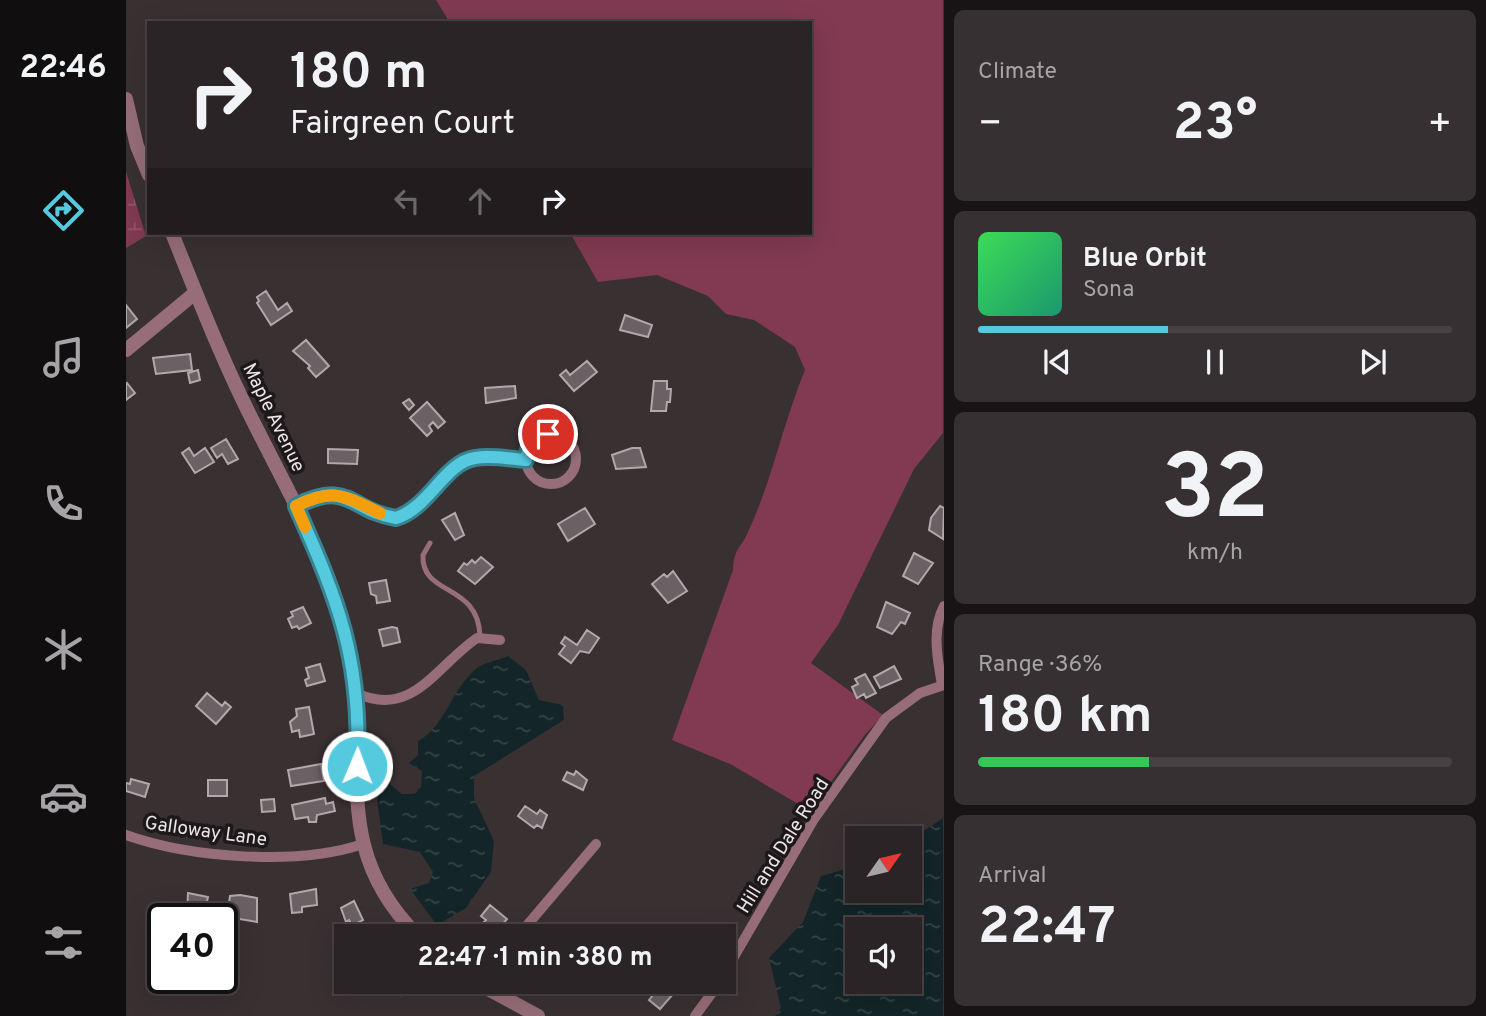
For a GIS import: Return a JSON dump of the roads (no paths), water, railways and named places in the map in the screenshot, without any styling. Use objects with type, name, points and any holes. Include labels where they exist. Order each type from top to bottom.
[{"type":"street","points":[[126,99],[137,146],[147,170]]},
{"type":"street","name":"Maple Avenue","points":[[173,235],[195,293],[254,425],[296,506],[339,607],[350,647],[356,693],[356,811],[363,844],[384,893],[409,924]]},
{"type":"street","points":[[126,350],[195,293]]},
{"type":"street","points":[[555,434],[571,443],[576,462],[574,470],[563,482],[546,484],[532,476],[526,460],[534,440],[555,434]]},
{"type":"street","points":[[296,506],[325,495],[346,496],[378,513],[396,518],[414,509],[465,461],[484,457],[526,460]]},
{"type":"street","points":[[941,685],[936,650],[939,616],[943,607]]},
{"type":"street","points":[[356,693],[379,701],[402,700],[457,652],[480,637],[500,640]]},
{"type":"street","name":"Hill and Dale Road","points":[[736,953],[814,819],[886,718],[920,693],[941,685]]},
{"type":"street","name":"Galloway Lane","points":[[126,835],[218,853],[275,858],[312,857],[363,844]]},
{"type":"street","points":[[527,924],[596,845]]},
{"type":"street","points":[[497,994],[538,1016]]},
{"type":"street","points":[[695,1016],[711,994]]},
{"type":"lane","points":[[430,543],[423,555],[424,565],[439,585],[471,604],[478,614],[480,637]]},
{"type":"water","points":[[508,656],[526,670],[539,700],[563,705],[564,720],[474,776],[474,798],[494,841],[491,872],[466,908],[436,924],[410,889],[429,883],[433,872],[420,852],[383,844],[375,784],[385,780],[402,794],[413,794],[421,787],[422,771],[409,763],[418,755],[418,741],[435,726],[468,677],[484,664]]},
{"type":"water","points":[[943,818],[943,1016],[775,1016],[781,1008],[769,958],[803,922],[821,876],[845,869],[845,903],[922,903],[922,832]]}]
